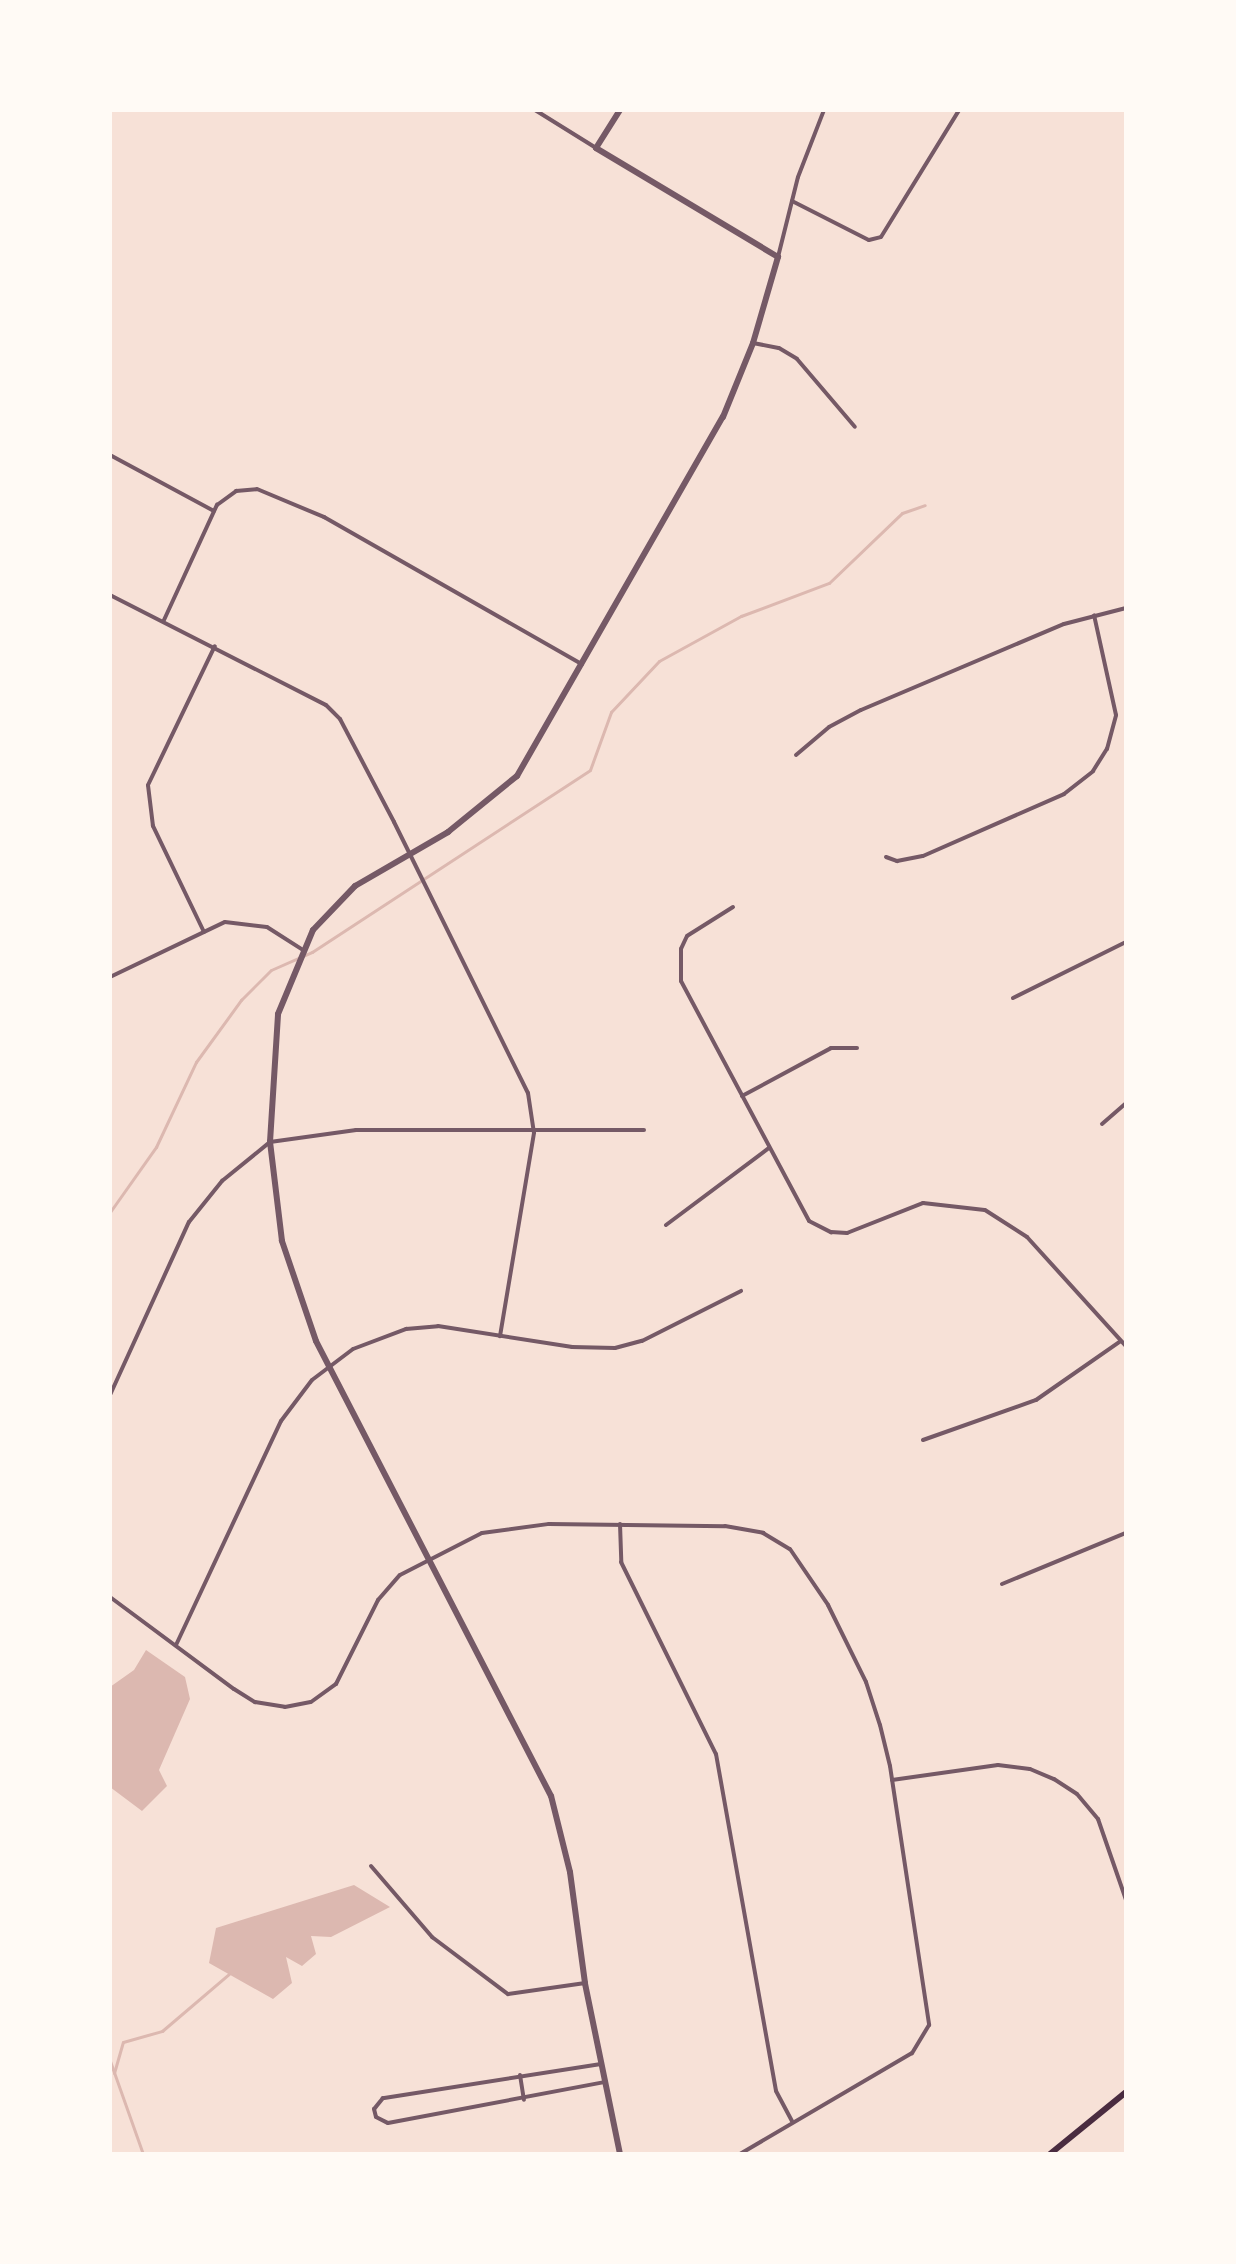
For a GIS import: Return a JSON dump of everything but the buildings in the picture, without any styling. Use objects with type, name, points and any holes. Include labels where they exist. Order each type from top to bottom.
[{"type":"main road","points":[[1050,2154],[1126,2092]]},
{"type":"street","points":[[535,110],[778,257]]},
{"type":"street","points":[[596,148],[620,110]]},
{"type":"street","points":[[620,2154],[585,1983],[570,1872],[551,1796],[329,1367],[285,1252],[270,1142],[278,1014],[303,950],[343,896],[483,808],[517,776],[723,417],[753,343],[792,201],[824,110]]},
{"type":"street","points":[[792,201],[869,240],[881,237],[959,110]]},
{"type":"street","points":[[753,343],[779,348],[797,359],[855,427]]},
{"type":"street","points":[[110,455],[214,511]]},
{"type":"street","points":[[164,620],[214,511],[229,495],[244,489],[286,498],[423,570],[582,664]]},
{"type":"street","points":[[110,595],[216,646],[333,711],[409,854],[517,1066],[534,1133],[500,1336]]},
{"type":"street","points":[[796,755],[829,727],[861,710],[1094,615],[1126,608]]},
{"type":"street","points":[[886,857],[897,861],[923,856],[1064,794],[1093,771],[1107,749],[1116,715],[1094,615]]},
{"type":"street","points":[[204,932],[153,826],[148,785],[216,646]]},
{"type":"street","points":[[733,907],[691,931],[679,965],[685,988],[802,1212],[831,1232],[855,1231],[893,1212],[934,1203],[972,1206],[1006,1220],[1126,1346]]},
{"type":"street","points":[[110,977],[225,922],[246,922],[278,932],[303,950]]},
{"type":"street","points":[[1013,998],[1126,942]]},
{"type":"street","points":[[742,1096],[831,1048],[857,1048]]},
{"type":"street","points":[[1102,1124],[1126,1103]]},
{"type":"street","points":[[110,1395],[198,1208],[222,1181],[270,1142],[356,1130],[534,1133],[644,1130]]},
{"type":"street","points":[[666,1225],[769,1148]]},
{"type":"street","points":[[175,1646],[281,1421],[329,1367],[366,1342],[406,1329],[454,1327],[500,1336],[615,1348],[642,1341],[741,1291]]},
{"type":"street","points":[[923,1440],[1036,1400],[1121,1341]]},
{"type":"street","points":[[620,1524],[621,1562],[716,1754],[776,2091],[792,2121]]},
{"type":"street","points":[[110,1597],[255,1702],[285,1707],[305,1704],[342,1676],[383,1593],[429,1558],[466,1539],[514,1526],[620,1524],[738,1527],[790,1549],[816,1583],[866,1682],[892,1780],[928,2032],[912,2053],[740,2154]]},
{"type":"street","points":[[1002,1584],[1126,1533]]},
{"type":"street","points":[[892,1780],[998,1765],[1030,1769],[1054,1779],[1077,1794],[1098,1819],[1126,1900]]},
{"type":"street","points":[[371,1866],[432,1937],[508,1994],[585,1983]]},
{"type":"street","points":[[601,2064],[383,2098],[374,2109],[376,2117],[388,2123],[524,2100],[604,2082]]},
{"type":"street","points":[[520,2075],[524,2100]]},
{"type":"shaded area","points":[[146,1650],[185,1677],[190,1699],[159,1770],[167,1786],[142,1811],[110,1787],[110,1687],[134,1670]]},
{"type":"shaded area","points":[[354,1885],[390,1907],[331,1937],[311,1936],[316,1954],[302,1966],[286,1957],[292,1983],[273,1999],[209,1963],[216,1928]]},
{"type":"waterway","points":[[110,1212],[156,1147],[196,1062],[241,1000],[271,970],[312,952],[590,770],[611,712],[659,661],[741,616],[829,583],[902,513],[925,505]]},
{"type":"waterway","points":[[114,2073],[123,2042],[162,2031],[229,1974]]},
{"type":"waterway","points":[[110,2061],[143,2154]]}]
